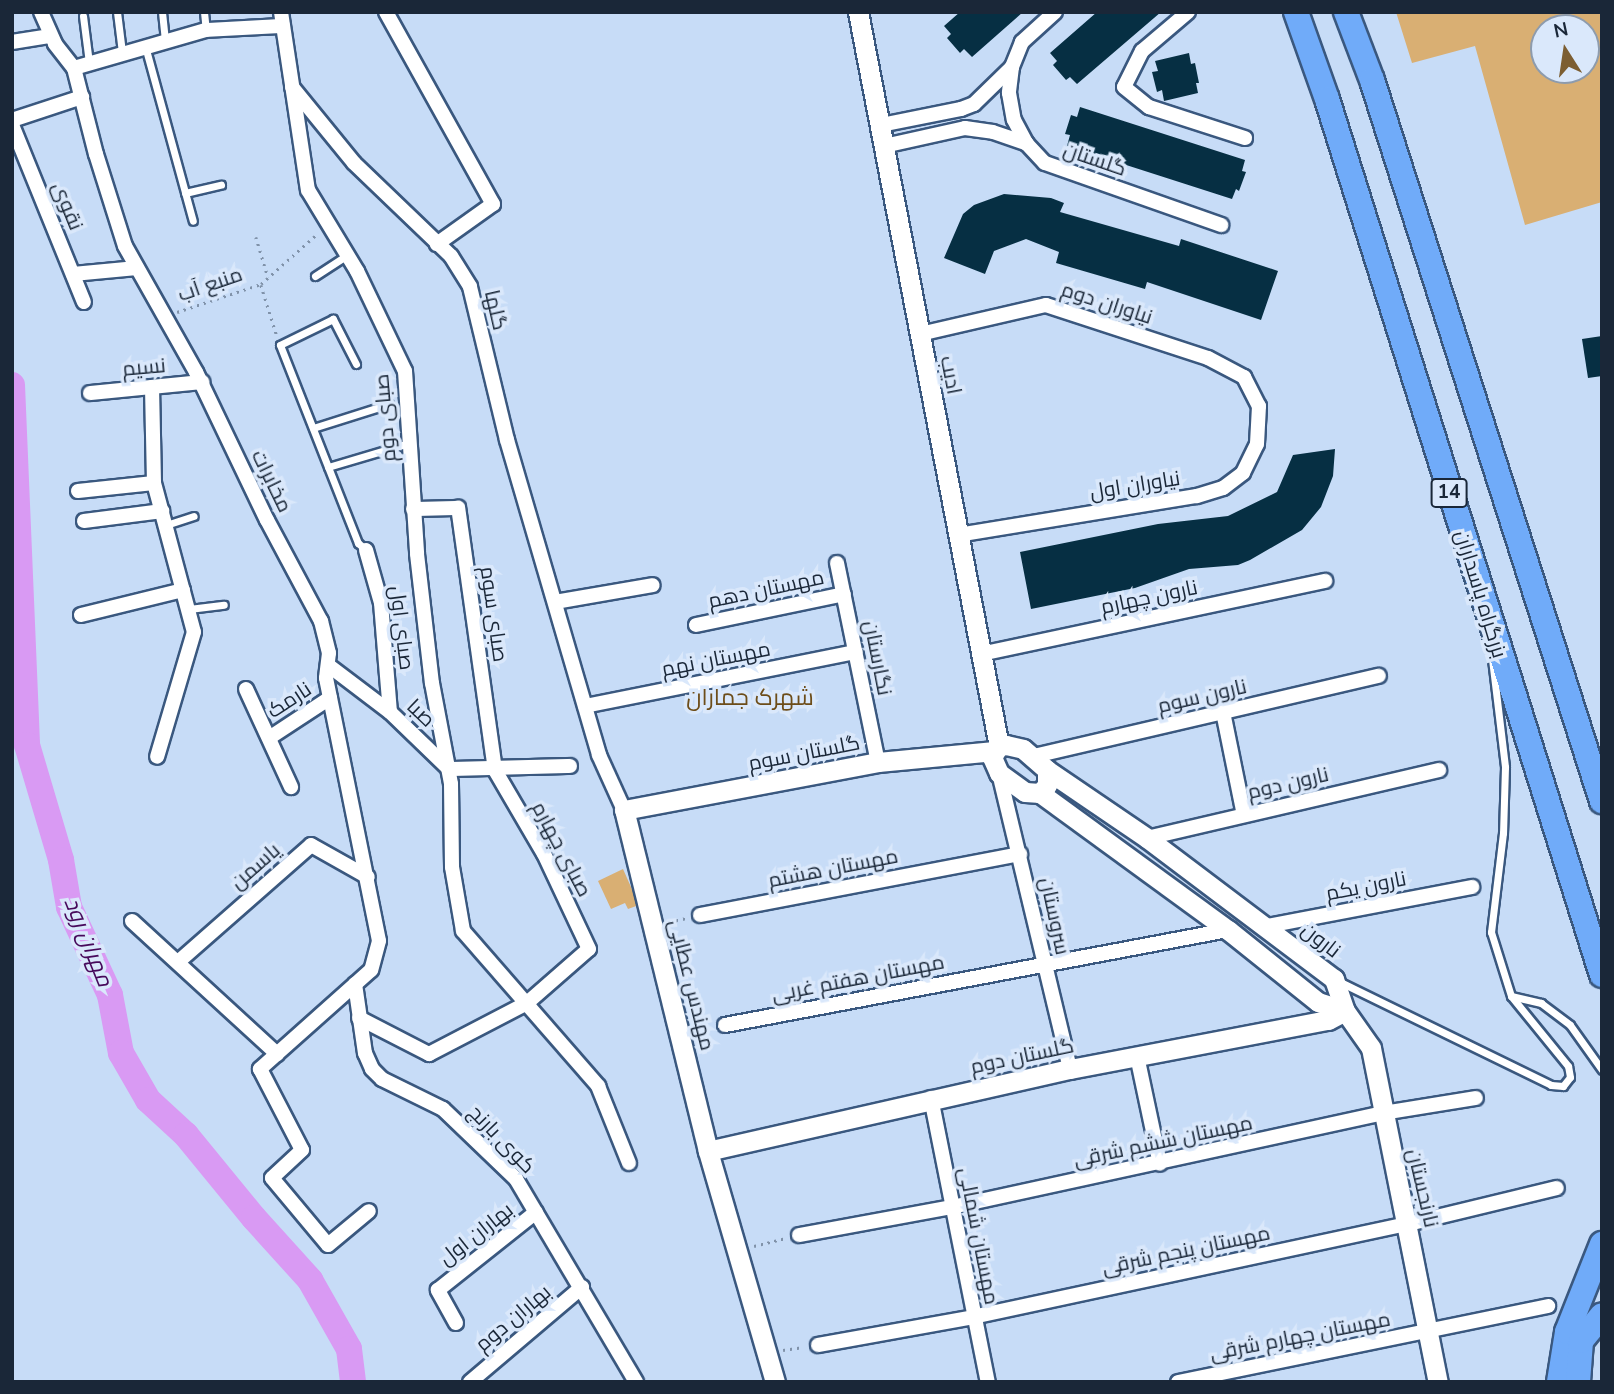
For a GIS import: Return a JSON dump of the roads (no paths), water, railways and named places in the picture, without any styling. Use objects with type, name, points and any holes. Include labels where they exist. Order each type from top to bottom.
[{"type":"highway","name":"بزرگراه پاسداران","points":[[1296,12],[1331,112],[1602,975]]},
{"type":"highway","name":"14","points":[[1346,12],[1371,80],[1602,801]]},
{"type":"highway","points":[[1559,1382],[1567,1332],[1602,1244]]},
{"type":"highway","points":[[1578,1382],[1581,1341],[1602,1315]]},
{"type":"street","name":"مخابرات","points":[[41,12],[51,36],[81,66],[82,97],[117,219],[137,268],[202,382],[267,520],[321,621],[329,653],[326,678],[379,941],[371,970],[277,1054]]},
{"type":"street","points":[[386,12],[493,204],[438,244]]},
{"type":"street","name":"ادیب","points":[[858,12],[981,654],[997,748],[993,763],[999,773]]},
{"type":"street","name":"گلستان","points":[[1055,12],[1022,41],[1012,67],[1009,93],[1014,120],[1027,144],[1045,163],[1221,225]]},
{"type":"street","points":[[1188,12],[1142,51],[1124,87],[1149,107],[1245,138]]},
{"type":"street","points":[[81,66],[122,52],[206,30],[282,19]]},
{"type":"street","name":"صبای دوم","points":[[282,19],[308,190],[348,255],[405,371],[413,509],[432,683],[449,769],[452,867],[463,931],[598,1086],[629,1163]]},
{"type":"street","points":[[12,43],[51,36]]},
{"type":"street","points":[[881,125],[974,104],[1012,67]]},
{"type":"street","name":"گلها","points":[[291,86],[354,163],[451,256],[470,287],[507,440],[555,603]]},
{"type":"street","points":[[12,122],[82,97]]},
{"type":"street","name":"نقوی","points":[[12,122],[84,302]]},
{"type":"street","points":[[884,146],[965,128],[993,132],[1027,144]]},
{"type":"street","points":[[73,274],[137,268]]},
{"type":"street","name":"نیاوران دوم","points":[[920,334],[1046,305],[1208,358],[1244,377],[1259,406]]},
{"type":"street","name":"نسیم","points":[[90,393],[202,382]]},
{"type":"street","points":[[152,387],[154,483],[194,632],[157,757]]},
{"type":"street","name":"نیاوران اول","points":[[959,535],[1196,496],[1223,488],[1243,473],[1257,444],[1259,406]]},
{"type":"street","points":[[78,491],[154,483]]},
{"type":"street","name":"صبای سوم","points":[[413,509],[458,508],[495,770]]},
{"type":"street","points":[[85,521],[163,518]]},
{"type":"street","name":"صبای اول","points":[[366,550],[381,603],[390,712]]},
{"type":"street","name":"نگارستان","points":[[837,563],[878,762]]},
{"type":"street","name":"نارون چهارم","points":[[981,654],[1325,581]]},
{"type":"street","points":[[555,603],[653,584]]},
{"type":"street","points":[[81,615],[183,590]]},
{"type":"street","name":"مهستان دهم","points":[[696,625],[844,594]]},
{"type":"street","name":"مهندس عطایی","points":[[555,603],[599,755],[624,810],[681,1032],[708,1151],[775,1382]]},
{"type":"street","name":"مهستان نهم","points":[[585,706],[856,653]]},
{"type":"street","name":"صبا","points":[[328,665],[390,712],[449,769]]},
{"type":"street","name":"نارون سوم","points":[[1040,763],[1223,712],[1379,676]]},
{"type":"street","points":[[246,689],[291,787]]},
{"type":"street","name":"نارمک","points":[[269,738],[331,698]]},
{"type":"street","points":[[1223,712],[1244,815]]},
{"type":"street","name":"نارون","points":[[997,748],[1015,745],[1266,926],[1334,979],[1345,1011]]},
{"type":"street","name":"گلستان سوم","points":[[624,810],[878,762],[997,748]]},
{"type":"street","points":[[1040,763],[1047,785],[1040,793]]},
{"type":"street","points":[[449,769],[495,770],[570,766]]},
{"type":"street","name":"صبای چهارم","points":[[495,770],[544,854],[589,949],[527,1003]]},
{"type":"street","name":"نارون دوم","points":[[1147,838],[1439,770]]},
{"type":"street","points":[[999,773],[1025,792],[1040,793],[1228,930],[1318,1002],[1345,1011]]},
{"type":"street","name":"سروستان","points":[[999,773],[1070,1069]]},
{"type":"street","name":"یاسمن","points":[[178,962],[311,845],[368,877]]},
{"type":"street","name":"مهستان هشتم","points":[[700,915],[1020,854]]},
{"type":"street","name":"نارون یکم","points":[[1266,926],[1472,887]]},
{"type":"street","points":[[132,921],[277,1054],[260,1069],[302,1150],[272,1178],[328,1245],[369,1210]]},
{"type":"street","name":"مهستان هفتم غربی","points":[[726,1025],[1228,930]]},
{"type":"street","name":"کوی بارنج","points":[[355,984],[365,1053],[372,1069],[382,1079],[443,1109],[516,1179],[636,1382]]},
{"type":"street","points":[[359,1018],[429,1054],[527,1003]]},
{"type":"street","name":"گلستان دوم","points":[[708,1151],[931,1098],[1328,1020],[1345,1011]]},
{"type":"street","name":"نارنجستان","points":[[1345,1011],[1371,1048],[1438,1382]]},
{"type":"street","points":[[1137,1056],[1160,1164]]},
{"type":"street","name":"مهستان ششم شرقی","points":[[799,1235],[953,1207],[1383,1114],[1476,1097]]},
{"type":"street","name":"مهستان شمالی","points":[[931,1098],[988,1382]]},
{"type":"street","name":"مهستان پنجم شرقی","points":[[818,1345],[973,1317],[1408,1224],[1557,1188]]},
{"type":"street","name":"بهاران اول","points":[[456,1323],[438,1290],[536,1212]]},
{"type":"street","name":"بهاران دوم","points":[[470,1382],[582,1287]]},
{"type":"street","name":"مهستان چهارم شرقی","points":[[1178,1382],[1548,1306]]},
{"type":"lane","points":[[117,12],[122,52]]},
{"type":"lane","points":[[162,12],[165,41]]},
{"type":"lane","points":[[204,12],[206,30]]},
{"type":"lane","points":[[81,66],[83,16]]},
{"type":"lane","points":[[145,46],[193,221]]},
{"type":"lane","points":[[185,193],[221,185]]},
{"type":"lane","points":[[315,275],[348,255]]},
{"type":"lane","points":[[356,364],[333,319],[280,345],[358,543],[366,550]]},
{"type":"lane","points":[[313,428],[389,404]]},
{"type":"lane","points":[[328,467],[409,443]]},
{"type":"lane","points":[[163,518],[194,516]]},
{"type":"lane","points":[[188,609],[225,605]]},
{"type":"lane","points":[[1334,979],[1552,1085],[1563,1086],[1570,1077],[1568,1066],[1511,996],[1491,932],[1503,832],[1505,767],[1486,610]]},
{"type":"lane","points":[[1511,996],[1541,1003],[1570,1025],[1602,1070]]},
{"type":"waterway","name":"مهران رود","points":[[12,385],[27,745],[61,860],[69,907],[110,995],[121,1053],[148,1100],[186,1135],[254,1218],[310,1280],[349,1349],[353,1382]]},
{"type":"district","name":"شهرک جماران","points":[[750,698]]}]
